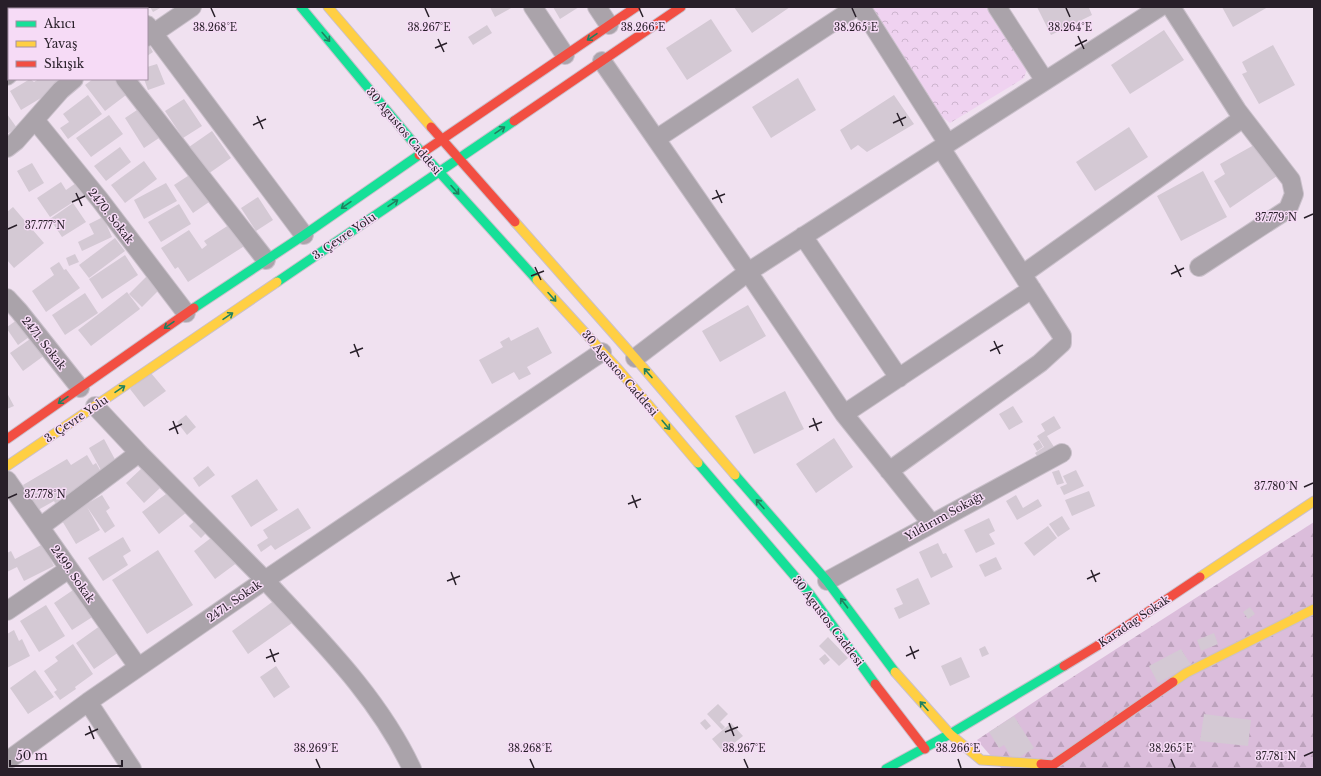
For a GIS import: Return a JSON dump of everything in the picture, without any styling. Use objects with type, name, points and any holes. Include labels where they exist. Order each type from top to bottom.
[{"type":"main road","name":"30 Agustos Caddesi","points":[[301,7],[422,153],[602,352],[809,593],[882,694],[925,749]]},
{"type":"main road","name":"30 Agustos Caddesi","points":[[328,7],[441,139],[635,358],[827,581],[901,680],[950,734],[982,760],[1053,765],[1186,673],[1314,609]]},
{"type":"main road","name":"3. Çevre Yolu","points":[[7,439],[186,313],[304,235],[441,139],[636,7]]},
{"type":"main road","name":"3. Çevre Yolu","points":[[7,466],[681,7]]},
{"type":"main road","name":"Karadag Sokak","points":[[886,769],[925,749],[1097,646],[1314,502]]},
{"type":"street","points":[[192,7],[149,32],[304,235]]},
{"type":"street","points":[[532,7],[565,55]]},
{"type":"street","points":[[597,7],[609,25]]},
{"type":"street","points":[[656,139],[856,7]]},
{"type":"street","points":[[861,7],[1062,336],[1062,343],[1040,363],[889,471]]},
{"type":"street","points":[[997,7],[1045,81]]},
{"type":"street","points":[[1171,7],[1243,118],[1291,180],[1294,194],[1288,209],[1199,267]]},
{"type":"street","points":[[635,358],[748,272],[1045,81],[1152,9]]},
{"type":"street","points":[[602,61],[844,414],[931,524]]},
{"type":"street","points":[[7,148],[16,141],[61,90],[73,80]]},
{"type":"street","points":[[126,80],[266,260]]},
{"type":"street","points":[[844,414],[899,378],[1243,118]]},
{"type":"street","name":"2470. Sokak","points":[[35,120],[100,200],[186,313]]},
{"type":"street","points":[[804,236],[899,378]]},
{"type":"street","name":"2471. Sokak","points":[[11,310],[80,388]]},
{"type":"street","points":[[412,769],[386,722],[362,689],[331,652],[265,580],[602,352]]},
{"type":"street","name":"2471. Sokak","points":[[7,761],[88,702],[265,580],[138,453],[95,406]]},
{"type":"street","points":[[40,527],[138,453]]},
{"type":"street","name":"Yıldırım Sokağı","points":[[827,581],[1062,453]]},
{"type":"street","name":"2499. Sokak","points":[[7,480],[138,667]]},
{"type":"street","points":[[7,611],[69,569]]},
{"type":"street","points":[[88,702],[132,769]]},
{"type":"green space","points":[[872,7],[990,7],[1028,66],[1024,78],[950,123],[937,113]]},
{"type":"green space","points":[[1314,522],[1314,769],[1002,769],[977,740],[1043,696]]},
{"type":"building","points":[[7,7],[31,8],[8,8],[8,24]]},
{"type":"building","points":[[150,7],[162,7],[153,12]]},
{"type":"building","points":[[490,7],[513,7],[495,17]]},
{"type":"building","points":[[553,7],[579,7],[560,19]]},
{"type":"building","points":[[734,7],[790,7],[752,33]]},
{"type":"building","points":[[1037,7],[1092,7],[1089,8],[1092,15],[1051,35]]},
{"type":"building","points":[[1222,7],[1268,7],[1233,27]]},
{"type":"building","points":[[711,19],[732,51],[687,80],[666,48]]},
{"type":"building","points":[[487,25],[492,33],[473,45],[468,37]]},
{"type":"building","points":[[1164,30],[1184,60],[1130,94],[1111,65]]},
{"type":"building","points":[[148,43],[153,52],[148,55]]},
{"type":"building","points":[[1273,45],[1295,85],[1259,104],[1242,74],[1247,72],[1242,62]]},
{"type":"building","points":[[157,64],[165,84],[148,90],[144,80],[148,80],[148,67]]},
{"type":"building","points":[[798,78],[816,110],[771,138],[752,107]]},
{"type":"building","points":[[28,80],[34,82],[37,80],[58,80],[61,86],[21,110],[10,91]]},
{"type":"building","points":[[92,80],[121,80],[130,92],[105,111],[85,85]]},
{"type":"building","points":[[88,95],[102,114],[68,139],[60,128],[69,122],[63,114]]},
{"type":"building","points":[[894,95],[914,124],[867,152],[858,145],[851,150],[840,130]]},
{"type":"building","points":[[184,99],[202,126],[183,138],[165,111]]},
{"type":"building","points":[[143,106],[162,136],[144,148],[125,118]]},
{"type":"building","points":[[7,114],[17,128],[7,134]]},
{"type":"building","points":[[109,115],[123,134],[91,157],[76,138]]},
{"type":"building","points":[[1129,127],[1148,157],[1095,191],[1076,162]]},
{"type":"building","points":[[212,131],[231,158],[208,174],[189,147]]},
{"type":"building","points":[[1254,145],[1277,176],[1230,208],[1214,181],[1225,174],[1220,164]]},
{"type":"building","points":[[120,147],[131,162],[106,181],[94,166]]},
{"type":"building","points":[[144,161],[157,179],[125,203],[111,185]]},
{"type":"building","points":[[32,163],[44,183],[29,192],[17,171]]},
{"type":"building","points":[[1203,171],[1227,217],[1181,241],[1157,196]]},
{"type":"building","points":[[194,172],[212,200],[193,213],[174,185]]},
{"type":"building","points":[[61,182],[66,190],[76,183],[84,195],[50,217],[37,198]]},
{"type":"building","points":[[166,183],[177,201],[144,219],[134,200]]},
{"type":"building","points":[[258,197],[273,220],[256,231],[241,208]]},
{"type":"building","points":[[73,203],[86,222],[62,237],[50,219]]},
{"type":"building","points":[[179,204],[191,224],[161,242],[148,222]]},
{"type":"building","points":[[13,207],[44,243],[14,268],[7,260],[7,212]]},
{"type":"building","points":[[103,217],[112,237],[82,251],[78,242],[94,234],[89,224]]},
{"type":"building","points":[[232,223],[246,245],[188,282],[178,267],[175,269],[161,248],[189,230],[202,249],[207,245],[204,241]]},
{"type":"building","points":[[115,238],[125,251],[89,278],[79,265]]},
{"type":"building","points":[[75,254],[79,262],[69,266],[66,258]]},
{"type":"building","points":[[125,255],[138,275],[102,299],[89,279]]},
{"type":"building","points":[[59,262],[80,288],[46,312],[32,291],[54,275],[50,268]]},
{"type":"building","points":[[148,275],[161,288],[142,307],[129,294]]},
{"type":"building","points":[[127,292],[140,309],[91,346],[78,330]]},
{"type":"building","points":[[85,293],[98,313],[65,335],[52,315]]},
{"type":"building","points":[[748,305],[766,336],[720,362],[702,331]]},
{"type":"building","points":[[17,320],[29,337],[18,345],[7,329],[7,327]]},
{"type":"building","points":[[538,327],[552,353],[527,367],[531,374],[519,380],[514,372],[492,384],[479,360],[503,347],[500,342],[509,337],[511,341]]},
{"type":"building","points":[[33,337],[45,355],[23,371],[10,353]]},
{"type":"building","points":[[151,373],[166,391],[144,407],[130,389]]},
{"type":"building","points":[[785,391],[804,429],[754,454],[735,416]]},
{"type":"building","points":[[7,393],[14,406],[7,409]]},
{"type":"building","points":[[1013,406],[1023,422],[1009,430],[999,414]]},
{"type":"building","points":[[186,415],[196,427],[187,435],[177,422]]},
{"type":"building","points":[[1054,416],[1061,428],[1047,436],[1056,450],[1040,460],[1035,453],[1044,447],[1037,436],[1045,431],[1041,424]]},
{"type":"building","points":[[834,438],[853,467],[816,493],[796,464]]},
{"type":"building","points":[[104,439],[118,465],[103,474],[89,448]]},
{"type":"building","points":[[1039,440],[1043,447],[1037,451],[1033,444]]},
{"type":"building","points":[[87,455],[93,465],[96,463],[103,475],[55,503],[54,501],[38,510],[23,485],[67,459],[71,465]]},
{"type":"building","points":[[208,466],[215,475],[199,487],[193,478]]},
{"type":"building","points":[[142,468],[160,488],[144,503],[126,483]]},
{"type":"building","points":[[1059,470],[1064,483],[1057,485],[1052,472]]},
{"type":"building","points":[[1076,470],[1084,486],[1064,495],[1060,487],[1067,484],[1063,476]]},
{"type":"building","points":[[257,479],[278,510],[251,527],[231,496]]},
{"type":"building","points":[[170,491],[187,512],[159,534],[142,512]]},
{"type":"building","points":[[1089,491],[1095,506],[1072,516],[1065,500]]},
{"type":"building","points":[[102,495],[110,508],[106,511],[115,526],[105,533],[87,507],[100,530],[76,544],[61,519]]},
{"type":"building","points":[[1016,495],[1023,508],[1038,499],[1042,506],[1017,520],[1006,501]]},
{"type":"building","points":[[298,508],[311,528],[275,550],[271,545],[261,552],[257,545],[268,538],[263,530]]},
{"type":"building","points":[[1062,516],[1070,529],[1058,537],[1049,524]]},
{"type":"building","points":[[199,517],[210,529],[201,538],[189,526]]},
{"type":"building","points":[[989,518],[995,531],[989,534],[995,544],[976,553],[964,530]]},
{"type":"building","points":[[1048,526],[1057,538],[1034,556],[1024,543]]},
{"type":"building","points":[[216,534],[238,562],[215,579],[194,551]]},
{"type":"building","points":[[123,537],[131,551],[123,556],[128,565],[103,581],[88,558]]},
{"type":"building","points":[[938,543],[943,554],[946,553],[953,567],[931,578],[919,552]]},
{"type":"building","points":[[43,544],[54,566],[24,581],[17,567],[7,572],[7,553],[11,551],[15,559]]},
{"type":"building","points":[[158,550],[193,605],[147,634],[112,580]]},
{"type":"building","points":[[996,557],[1002,569],[985,577],[979,565]]},
{"type":"building","points":[[918,578],[930,604],[899,619],[894,608],[903,604],[896,589]]},
{"type":"building","points":[[76,588],[94,616],[72,630],[54,603]]},
{"type":"building","points":[[275,600],[292,623],[248,654],[232,631]]},
{"type":"building","points":[[46,605],[65,636],[39,652],[20,621]]},
{"type":"building","points":[[1250,607],[1255,614],[1248,619],[1243,612]]},
{"type":"building","points":[[104,623],[122,650],[94,669],[76,643]]},
{"type":"building","points":[[14,630],[19,641],[22,639],[30,656],[7,668],[7,634]]},
{"type":"building","points":[[1214,633],[1218,644],[1201,651],[1197,640]]},
{"type":"building","points":[[828,637],[848,658],[839,666],[819,646]]},
{"type":"building","points":[[73,644],[93,674],[75,687],[76,689],[60,700],[54,692],[57,690],[44,671],[58,661],[55,657]]},
{"type":"building","points":[[985,646],[989,654],[982,657],[979,649]]},
{"type":"building","points":[[1181,649],[1191,665],[1158,683],[1149,666]]},
{"type":"building","points":[[825,654],[830,660],[824,665],[819,659]]},
{"type":"building","points":[[961,657],[970,677],[950,686],[941,666]]},
{"type":"building","points":[[276,666],[290,687],[274,698],[260,677]]},
{"type":"building","points":[[35,670],[54,697],[28,714],[10,688]]},
{"type":"building","points":[[718,704],[728,714],[720,722],[725,727],[722,730],[707,714]]},
{"type":"building","points":[[1204,714],[1251,720],[1248,746],[1200,741]]},
{"type":"building","points":[[1014,716],[1034,748],[1014,761],[1004,745],[999,748],[989,732]]},
{"type":"building","points":[[705,719],[711,726],[706,730],[700,723]]},
{"type":"building","points":[[731,723],[743,736],[723,752],[712,739]]},
{"type":"traffic: fast","points":[[301,7],[422,153],[537,280]]},
{"type":"traffic: fast","points":[[277,282],[514,121]]},
{"type":"traffic: fast","points":[[194,308],[304,235],[419,155]]},
{"type":"traffic: fast","points":[[698,463],[809,593],[875,684]]},
{"type":"traffic: fast","points":[[735,475],[827,581],[895,672]]},
{"type":"traffic: fast","points":[[886,769],[950,734],[1064,666]]},
{"type":"traffic: slow","points":[[328,7],[431,127]]},
{"type":"traffic: slow","points":[[515,222],[635,358],[735,475]]},
{"type":"traffic: slow","points":[[537,280],[618,369],[698,463]]},
{"type":"traffic: slow","points":[[7,466],[277,282]]},
{"type":"traffic: slow","points":[[1200,577],[1314,501]]},
{"type":"traffic: slow","points":[[1173,682],[1186,673],[1314,609]]},
{"type":"traffic: slow","points":[[895,672],[950,734],[981,760],[1041,764]]},
{"type":"traffic: jam","points":[[419,155],[636,7]]},
{"type":"traffic: jam","points":[[514,121],[681,7]]},
{"type":"traffic: jam","points":[[431,127],[515,222]]},
{"type":"traffic: jam","points":[[7,439],[194,308]]},
{"type":"traffic: jam","points":[[1064,666],[1097,646],[1200,577]]},
{"type":"traffic: jam","points":[[1041,764],[1053,765],[1173,682]]},
{"type":"traffic: jam","points":[[875,684],[925,749]]}]
